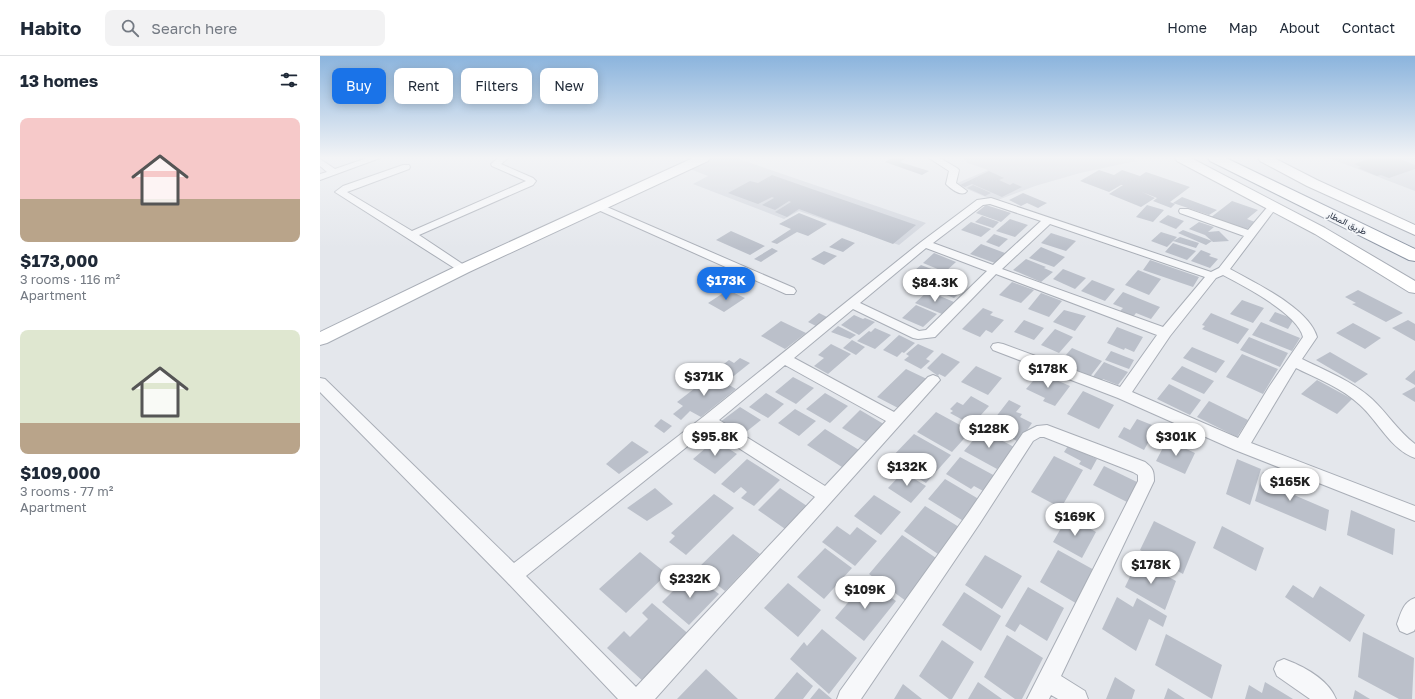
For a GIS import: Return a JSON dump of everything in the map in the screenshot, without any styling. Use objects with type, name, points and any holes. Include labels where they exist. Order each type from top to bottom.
[{"type":"highway","name":"طريق المطار","points":[[1276,188],[1415,256]]},
{"type":"highway","name":"طريق المطار","points":[[1303,188],[1415,241]]},
{"type":"street","points":[[346,188],[340,192],[464,269]]},
{"type":"street","points":[[411,235],[519,188]]},
{"type":"street","points":[[320,339],[464,269],[640,188]]},
{"type":"street","points":[[957,188],[962,191]]},
{"type":"street","points":[[1239,188],[1320,231],[1415,288]]},
{"type":"street","points":[[1323,188],[1415,231]]},
{"type":"street","points":[[1336,188],[1415,226]]},
{"type":"street","points":[[513,575],[784,359],[925,244],[980,202],[991,201],[1048,221],[1217,273],[1254,287],[1281,306],[1308,329],[1310,337],[1274,391],[1241,446]]},
{"type":"street","points":[[1122,394],[1165,333],[1250,235],[1273,206]]},
{"type":"street","points":[[600,207],[790,291]]},
{"type":"street","points":[[1184,211],[1250,235]]},
{"type":"street","points":[[852,304],[910,332],[930,334],[995,269],[1048,221]]},
{"type":"street","points":[[925,244],[1165,333]]},
{"type":"street","points":[[998,347],[1122,394],[1241,446],[1415,514]]},
{"type":"street","points":[[784,359],[896,420]]},
{"type":"street","points":[[1294,361],[1346,388],[1365,401],[1401,441],[1415,452]]},
{"type":"street","points":[[640,699],[933,380]]},
{"type":"street","points":[[320,383],[513,575],[632,699]]},
{"type":"street","points":[[708,420],[827,496]]},
{"type":"street","points":[[848,699],[974,518],[1028,437],[1032,433],[1042,430],[1139,467],[1146,472],[1146,481],[1038,699]]},
{"type":"street","points":[[1284,669],[1315,688],[1325,699]]},
{"type":"street","points":[[1048,680],[1077,699]]},
{"type":"shaded area","points":[[703,188],[824,188],[926,223],[899,245],[799,211],[784,219]]},
{"type":"shaded area","points":[[964,188],[1030,188],[995,201]]},
{"type":"shaded area","points":[[1407,188],[1415,188],[1415,191]]},
{"type":"building","points":[[737,188],[809,188],[916,225],[893,244],[799,209],[787,217],[775,212],[791,202],[789,201],[775,210],[762,205],[774,198],[772,197],[758,204],[728,193]]},
{"type":"building","points":[[967,188],[980,188],[991,193],[985,196]]},
{"type":"building","points":[[981,188],[1020,188],[1002,197]]},
{"type":"building","points":[[1098,188],[1116,188],[1109,192]]},
{"type":"building","points":[[1118,188],[1189,188],[1170,202],[1175,204],[1171,208],[1153,201],[1157,198],[1142,192],[1155,198],[1141,207],[1109,194]]},
{"type":"building","points":[[1023,193],[1047,203],[1038,208],[1027,203],[1021,206],[1009,200]]},
{"type":"building","points":[[1182,197],[1217,210],[1209,215],[1173,203]]},
{"type":"building","points":[[1232,201],[1258,210],[1247,219],[1255,222],[1245,231],[1210,218]]},
{"type":"building","points":[[986,205],[1011,213],[1001,222],[976,213]]},
{"type":"building","points":[[1147,205],[1164,210],[1153,222],[1136,217]]},
{"type":"building","points":[[799,213],[827,224],[808,236],[797,232],[777,244],[771,242],[791,229],[779,224]]},
{"type":"building","points":[[1168,215],[1184,221],[1176,229],[1159,222]]},
{"type":"building","points":[[982,216],[999,222],[993,228],[975,222]]},
{"type":"building","points":[[1010,219],[1028,225],[1015,237],[996,231]]},
{"type":"building","points":[[971,222],[991,229],[981,237],[961,230]]},
{"type":"building","points":[[1199,222],[1214,227],[1208,232],[1219,231],[1229,241],[1213,242],[1205,235],[1189,229]]},
{"type":"building","points":[[1183,230],[1212,241],[1206,245],[1178,233]]},
{"type":"building","points":[[731,231],[765,246],[750,255],[716,240]]},
{"type":"building","points":[[1161,232],[1177,237],[1167,247],[1151,241]]},
{"type":"building","points":[[1051,233],[1076,241],[1066,251],[1041,243]]},
{"type":"building","points":[[994,234],[1008,239],[999,247],[986,242]]},
{"type":"building","points":[[1180,237],[1199,243],[1196,248],[1173,241]]},
{"type":"building","points":[[842,238],[855,243],[843,252],[829,247]]},
{"type":"building","points":[[1173,243],[1196,251],[1187,260],[1165,252]]},
{"type":"building","points":[[981,244],[1005,253],[995,263],[970,254]]},
{"type":"building","points":[[1041,247],[1065,257],[1054,267],[1029,258]]},
{"type":"building","points":[[772,248],[778,251],[761,262],[754,259]]},
{"type":"building","points":[[1201,250],[1211,254],[1209,256],[1218,259],[1210,268],[1191,261]]},
{"type":"building","points":[[824,251],[837,256],[824,265],[811,259]]},
{"type":"building","points":[[934,253],[956,262],[945,272],[923,263]]},
{"type":"building","points":[[1026,259],[1046,267],[1044,268],[1053,272],[1041,282],[1013,270]]},
{"type":"building","points":[[1150,260],[1199,277],[1193,287],[1143,270]]},
{"type":"building","points":[[921,265],[942,273],[930,284],[921,281],[918,283],[910,280],[913,277],[909,275]]},
{"type":"building","points":[[1063,269],[1086,278],[1075,289],[1053,279]]},
{"type":"building","points":[[1138,270],[1161,279],[1149,295],[1125,285]]},
{"type":"building","points":[[939,278],[949,282],[952,279],[961,283],[959,285],[965,288],[954,298],[929,288]]},
{"type":"building","points":[[1092,280],[1115,289],[1105,301],[1081,291]]},
{"type":"building","points":[[1012,282],[1034,290],[1021,303],[999,295]]},
{"type":"building","points":[[728,290],[745,298],[724,312],[708,303]]},
{"type":"building","points":[[1358,290],[1403,313],[1386,322],[1352,304],[1356,303],[1345,297]]},
{"type":"building","points":[[928,291],[954,302],[942,314],[915,303]]},
{"type":"building","points":[[1123,292],[1160,307],[1151,319],[1136,313],[1133,317],[1120,311],[1123,308],[1113,304]]},
{"type":"building","points":[[1041,293],[1062,301],[1049,317],[1028,309]]},
{"type":"building","points":[[1242,300],[1264,308],[1253,323],[1230,314]]},
{"type":"building","points":[[916,305],[937,314],[923,327],[902,318]]},
{"type":"building","points":[[983,308],[993,312],[990,315],[1004,320],[992,333],[986,330],[980,337],[962,329]]},
{"type":"building","points":[[1064,310],[1086,316],[1075,331],[1053,322]]},
{"type":"building","points":[[1275,312],[1294,319],[1288,329],[1269,321]]},
{"type":"building","points":[[819,313],[829,318],[818,327],[808,322]]},
{"type":"building","points":[[1211,313],[1249,329],[1238,344],[1202,329],[1205,326],[1202,325]]},
{"type":"building","points":[[854,315],[875,322],[859,335],[841,325]]},
{"type":"building","points":[[1024,320],[1044,328],[1034,340],[1014,332]]},
{"type":"building","points":[[1408,320],[1415,324],[1415,341],[1392,328]]},
{"type":"building","points":[[781,321],[806,333],[785,349],[761,336]]},
{"type":"building","points":[[1261,322],[1300,338],[1292,351],[1252,335]]},
{"type":"building","points":[[1353,323],[1381,338],[1365,349],[1336,333]]},
{"type":"building","points":[[838,326],[856,335],[850,339],[831,332]]},
{"type":"building","points":[[1117,327],[1143,337],[1134,352],[1125,348],[1124,350],[1107,343]]},
{"type":"building","points":[[875,328],[891,335],[875,349],[857,341],[869,331],[871,332]]},
{"type":"building","points":[[1055,329],[1073,337],[1059,353],[1041,345]]},
{"type":"building","points":[[899,335],[915,343],[897,357],[883,350]]},
{"type":"building","points":[[1249,337],[1288,353],[1280,367],[1240,350]]},
{"type":"building","points":[[852,340],[865,347],[856,355],[843,348]]},
{"type":"building","points":[[831,344],[851,354],[828,374],[814,366],[824,358],[818,355]]},
{"type":"building","points":[[918,344],[934,351],[926,359],[930,361],[921,369],[904,360],[909,356],[906,354]]},
{"type":"building","points":[[1192,347],[1225,361],[1216,373],[1183,358]]},
{"type":"building","points":[[1072,348],[1102,361],[1089,378],[1058,364]]},
{"type":"building","points":[[1111,351],[1134,360],[1129,369],[1105,360]]},
{"type":"building","points":[[1330,352],[1368,374],[1355,383],[1316,360]]},
{"type":"building","points":[[942,353],[960,362],[945,377],[939,374],[938,376],[927,368]]},
{"type":"building","points":[[1242,354],[1278,369],[1263,394],[1226,377]]},
{"type":"building","points":[[740,358],[750,363],[730,379],[716,370],[729,360],[734,363]]},
{"type":"building","points":[[1104,362],[1128,372],[1118,385],[1103,379],[1100,382],[1092,378]]},
{"type":"building","points":[[976,366],[1002,378],[988,395],[961,382]]},
{"type":"building","points":[[1182,366],[1214,381],[1204,394],[1171,379]]},
{"type":"building","points":[[906,369],[929,380],[900,409],[877,397]]},
{"type":"building","points":[[1415,370],[1415,385],[1405,379]]},
{"type":"building","points":[[1040,373],[1070,386],[1055,406],[1043,401],[1045,398],[1026,389]]},
{"type":"building","points":[[712,375],[736,389],[701,417],[690,411],[681,420],[673,414],[683,406],[677,402]]},
{"type":"building","points":[[793,377],[814,388],[796,404],[775,392]]},
{"type":"building","points":[[1317,380],[1352,399],[1337,414],[1301,394]]},
{"type":"building","points":[[1169,384],[1201,400],[1190,415],[1157,399]]},
{"type":"building","points":[[1415,387],[1415,402],[1402,394]]},
{"type":"building","points":[[1083,391],[1114,405],[1099,429],[1067,414]]},
{"type":"building","points":[[766,393],[784,404],[768,418],[749,407]]},
{"type":"building","points":[[825,393],[848,406],[830,423],[806,409]]},
{"type":"building","points":[[971,396],[989,406],[972,425],[950,413],[953,411],[950,409],[957,402],[963,405]]},
{"type":"building","points":[[1009,400],[1021,406],[1016,412],[1022,414],[1020,417],[1032,423],[1019,442],[988,427]]},
{"type":"building","points":[[1209,401],[1248,420],[1237,437],[1197,417]]},
{"type":"building","points":[[740,407],[761,420],[741,436],[720,422]]},
{"type":"building","points":[[795,409],[816,421],[799,436],[778,423]]},
{"type":"building","points":[[860,410],[887,426],[870,444],[842,428]]},
{"type":"building","points":[[936,412],[971,431],[952,452],[917,432]]},
{"type":"building","points":[[661,419],[672,426],[664,433],[654,426]]},
{"type":"building","points":[[1137,419],[1157,427],[1144,450],[1118,437],[1124,427],[1130,430]]},
{"type":"building","points":[[825,429],[859,450],[842,467],[807,445]]},
{"type":"building","points":[[982,430],[1014,447],[997,469],[964,451]]},
{"type":"building","points":[[914,434],[951,455],[926,483],[889,460]]},
{"type":"building","points":[[715,440],[737,454],[715,474],[693,459]]},
{"type":"building","points":[[1167,440],[1195,453],[1185,474],[1156,461]]},
{"type":"building","points":[[632,441],[649,452],[619,474],[606,464]]},
{"type":"building","points":[[1068,446],[1097,459],[1091,470],[1079,464],[1081,461],[1064,452]]},
{"type":"building","points":[[1054,456],[1083,470],[1061,508],[1031,492]]},
{"type":"building","points":[[960,457],[997,477],[985,492],[974,486],[971,489],[946,474]]},
{"type":"building","points":[[747,459],[780,480],[754,506],[741,498],[747,492],[741,487],[734,493],[721,484]]},
{"type":"building","points":[[1237,459],[1261,469],[1250,505],[1226,494]]},
{"type":"building","points":[[1104,466],[1137,482],[1127,502],[1093,485]]},
{"type":"building","points":[[903,472],[926,486],[911,503],[888,488]]},
{"type":"building","points":[[1263,472],[1296,485],[1294,495],[1329,510],[1326,531],[1255,501]]},
{"type":"building","points":[[945,479],[982,501],[965,522],[928,499]]},
{"type":"building","points":[[655,488],[673,504],[647,521],[627,508]]},
{"type":"building","points":[[780,488],[810,508],[788,531],[758,510]]},
{"type":"building","points":[[714,494],[734,508],[686,555],[669,542],[675,536],[671,533]]},
{"type":"building","points":[[874,495],[901,512],[881,535],[854,516]]},
{"type":"building","points":[[925,506],[959,527],[938,554],[904,531]]},
{"type":"building","points":[[1351,510],[1395,529],[1393,555],[1347,535]]},
{"type":"building","points":[[1068,516],[1096,532],[1082,558],[1053,542]]},
{"type":"building","points":[[1154,521],[1196,542],[1183,574],[1140,550]]},
{"type":"building","points":[[837,526],[850,535],[857,527],[877,541],[855,566],[822,542]]},
{"type":"building","points":[[1222,526],[1264,548],[1256,571],[1213,548]]},
{"type":"building","points":[[733,534],[760,554],[725,591],[697,569]]},
{"type":"building","points":[[902,535],[939,560],[906,601],[869,574]]},
{"type":"building","points":[[825,548],[852,568],[824,599],[797,577]]},
{"type":"building","points":[[1058,550],[1096,571],[1079,605],[1040,582]]},
{"type":"building","points":[[640,552],[667,574],[626,613],[599,589]]},
{"type":"building","points":[[985,555],[1022,576],[1002,609],[965,585]]},
{"type":"building","points":[[1138,560],[1176,581],[1165,610],[1125,587]]},
{"type":"building","points":[[691,573],[719,594],[689,625],[662,602]]},
{"type":"building","points":[[867,580],[896,601],[864,641],[835,618]]},
{"type":"building","points":[[788,583],[821,610],[798,637],[764,608]]},
{"type":"building","points":[[1293,585],[1313,598],[1320,586],[1365,615],[1350,642],[1285,597]]},
{"type":"building","points":[[1028,587],[1064,608],[1047,641],[1020,624],[1015,632],[1005,626]]},
{"type":"building","points":[[964,592],[1001,616],[981,651],[942,625]]},
{"type":"building","points":[[1117,597],[1133,607],[1137,598],[1167,616],[1163,627],[1149,619],[1136,651],[1102,629]]},
{"type":"building","points":[[652,603],[691,636],[646,684],[607,648],[624,631],[630,637],[648,619],[642,613]]},
{"type":"building","points":[[822,629],[857,658],[829,694],[790,659],[804,642],[807,646]]},
{"type":"building","points":[[1363,632],[1414,658],[1412,699],[1399,699],[1358,677]]},
{"type":"building","points":[[1166,634],[1222,665],[1212,699],[1155,665]]},
{"type":"building","points":[[1007,635],[1043,658],[1022,699],[1015,699],[984,677]]},
{"type":"building","points":[[942,640],[974,662],[952,699],[949,699],[919,676]]},
{"type":"building","points":[[706,669],[738,699],[677,699]]},
{"type":"building","points":[[797,672],[813,686],[803,699],[774,699]]},
{"type":"building","points":[[1115,677],[1135,690],[1132,699],[1106,699]]},
{"type":"building","points":[[978,682],[1002,699],[968,699]]},
{"type":"building","points":[[1265,682],[1293,699],[1245,699],[1249,685],[1262,693]]},
{"type":"building","points":[[903,684],[922,699],[894,699]]},
{"type":"building","points":[[819,688],[832,699],[810,699]]},
{"type":"building","points":[[1168,688],[1185,699],[1164,699]]},
{"type":"building","points":[[1355,690],[1370,699],[1353,699]]}]
